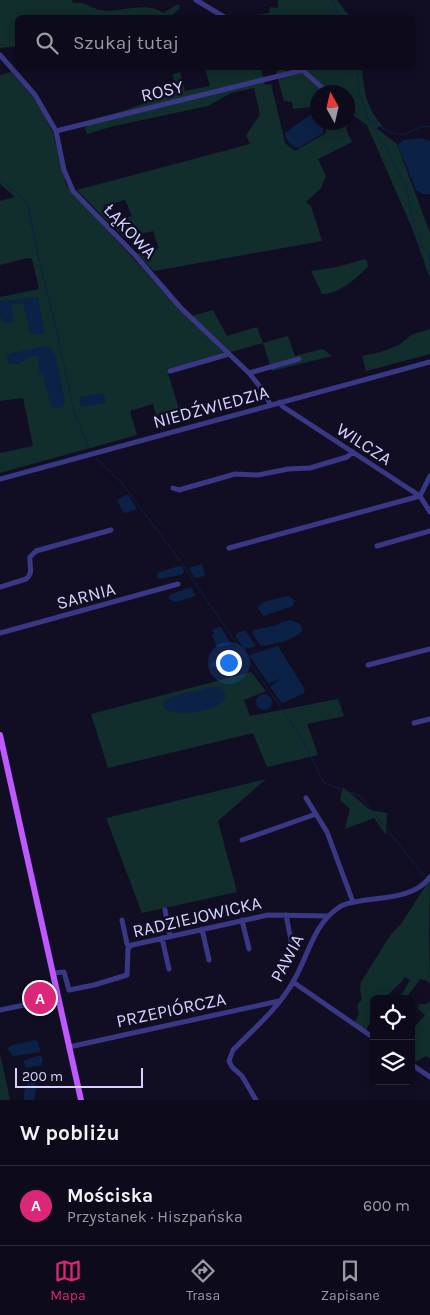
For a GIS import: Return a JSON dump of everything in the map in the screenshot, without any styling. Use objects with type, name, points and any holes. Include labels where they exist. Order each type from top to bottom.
[{"type":"main road","points":[[0,735],[81,1100]]},
{"type":"street","points":[[196,0],[221,15]]},
{"type":"street","name":"ŁĄKOWA","points":[[0,55],[35,95],[56,131],[64,170],[73,190],[135,255],[180,307],[249,373],[266,394],[270,405]]},
{"type":"street","name":"ROSY","points":[[56,131],[298,70]]},
{"type":"street","points":[[303,70],[319,85]]},
{"type":"street","points":[[170,371],[229,354]]},
{"type":"street","points":[[249,373],[299,359]]},
{"type":"street","name":"NIEDŹWIEDZIA","points":[[0,479],[430,362]]},
{"type":"street","name":"WILCZA","points":[[280,402],[282,406],[420,496],[430,512]]},
{"type":"street","points":[[173,488],[179,490],[235,474],[262,474],[288,468],[310,468],[347,457],[353,452]]},
{"type":"street","points":[[229,548],[420,496],[430,476]]},
{"type":"street","points":[[0,587],[26,580],[31,570],[30,557],[36,551],[111,530]]},
{"type":"street","points":[[377,546],[430,531]]},
{"type":"street","name":"SARNIA","points":[[0,633],[178,584]]},
{"type":"street","points":[[368,665],[430,649]]},
{"type":"street","points":[[414,723],[430,719]]},
{"type":"street","points":[[306,798],[327,832],[353,902]]},
{"type":"street","points":[[242,840],[316,814]]},
{"type":"street","name":"PAWIA","points":[[256,1100],[242,1076],[232,1067],[230,1056],[233,1050],[266,1017],[293,982],[320,927],[339,907],[353,902],[411,892],[425,884],[430,878]]},
{"type":"street","points":[[165,910],[170,936]]},
{"type":"street","name":"RADZIEJOWICKA","points":[[53,973],[64,972],[69,990],[124,977],[128,970],[128,948],[130,946],[268,915],[329,916]]},
{"type":"street","points":[[286,915],[291,940]]},
{"type":"street","points":[[122,920],[127,944],[130,946]]},
{"type":"street","points":[[242,920],[249,950]]},
{"type":"street","points":[[202,929],[209,960]]},
{"type":"street","points":[[162,938],[169,969]]},
{"type":"street","points":[[293,982],[370,1035]]},
{"type":"street","points":[[0,1010],[58,998]]},
{"type":"street","name":"PRZEPIÓRCZA","points":[[69,1047],[279,1000]]},
{"type":"street","points":[[415,1067],[430,1077]]},
{"type":"green space","points":[[0,0],[72,0],[73,3],[85,4],[100,10],[108,11],[140,7],[156,9],[163,13],[178,4],[180,6],[172,15],[15,15],[15,46],[0,48]]},
{"type":"green space","points":[[278,0],[337,0],[348,15],[257,15],[269,13],[270,7],[278,8]]},
{"type":"green space","points":[[206,70],[261,70],[265,85],[271,84],[285,143],[295,151],[326,133],[326,130],[346,130],[352,142],[318,159],[326,176],[321,188],[306,202],[311,206],[322,241],[154,271],[137,254],[159,248],[153,231],[124,238],[110,222],[132,216],[125,200],[103,206],[109,223],[77,190],[250,144],[246,135],[260,115],[254,88],[231,93],[208,106],[114,126],[87,134],[85,128],[97,118],[176,94],[173,74],[180,72],[185,91],[210,86]]},
{"type":"green space","points":[[279,70],[288,72],[294,70],[362,70],[369,106],[383,126],[376,128],[397,144],[430,233],[430,278],[412,228],[367,125],[355,116],[355,85],[310,85],[310,107],[293,109],[292,102],[284,101],[276,72]]},
{"type":"green space","points":[[11,72],[32,96],[53,133],[66,185],[178,307],[224,353],[167,369],[183,423],[160,429],[153,404],[130,411],[137,435],[0,473],[0,453],[33,446],[23,398],[0,401],[0,297],[39,289],[32,259],[27,258],[0,265],[0,201],[15,197],[0,184],[0,75]]},
{"type":"green space","points":[[365,259],[368,267],[353,280],[335,291],[322,294],[311,271],[337,267]]},
{"type":"green space","points":[[213,310],[227,336],[257,327],[263,343],[231,352],[192,316]]},
{"type":"green space","points":[[430,329],[430,354],[366,371],[362,356],[381,352],[399,345],[411,335]]},
{"type":"green space","points":[[288,336],[295,356],[323,349],[332,356],[272,371],[263,343]]},
{"type":"green space","points":[[251,672],[266,691],[244,700],[250,716],[338,699],[344,716],[307,724],[318,755],[267,767],[253,733],[108,768],[91,714]]},
{"type":"green space","points":[[266,779],[218,821],[237,892],[142,913],[106,818]]},
{"type":"green space","points":[[343,787],[370,810],[387,813],[386,835],[374,818],[345,829],[350,809],[340,800]]},
{"type":"green space","points":[[430,879],[430,984],[420,979],[408,995],[401,995],[410,980],[405,977],[388,995],[370,995],[370,1023],[365,1031],[355,1022],[359,1014],[357,1005],[362,999],[361,982],[391,934],[401,924]]},
{"type":"green space","points":[[430,1001],[430,1058],[426,1056],[416,1062],[415,1026],[425,1015],[418,1009],[419,1004],[427,1004]]},
{"type":"green space","points":[[0,1053],[10,1100],[0,1100]]},
{"type":"water","points":[[310,115],[310,130],[323,130],[323,133],[298,148],[291,145],[285,133]]},
{"type":"water","points":[[421,138],[430,141],[430,194],[423,194],[416,190],[398,145],[403,140]]},
{"type":"water","points":[[38,297],[44,330],[43,334],[33,334],[30,332],[23,303],[12,304],[13,322],[6,322],[0,317],[0,301]]},
{"type":"water","points":[[44,346],[51,348],[56,357],[65,402],[64,406],[59,408],[51,406],[43,375],[40,374],[37,356],[30,356],[19,364],[8,363],[7,357],[9,354]]},
{"type":"water","points":[[102,393],[106,403],[81,407],[79,399],[81,397]]},
{"type":"water","points":[[126,495],[129,496],[137,509],[125,513],[117,500]]},
{"type":"water","points":[[202,564],[205,576],[195,578],[189,569]]},
{"type":"water","points":[[179,566],[183,567],[184,572],[181,575],[158,579],[157,574],[159,572]]},
{"type":"water","points":[[191,587],[196,596],[176,602],[170,600],[169,595]]},
{"type":"water","points":[[287,596],[294,600],[293,606],[263,616],[258,608],[261,603]]},
{"type":"water","points":[[291,620],[300,624],[303,630],[295,637],[284,641],[261,646],[252,633],[254,630],[273,627]]},
{"type":"water","points":[[221,627],[231,644],[216,646],[212,630]]},
{"type":"water","points":[[245,630],[255,645],[254,647],[244,649],[235,636],[237,633]]},
{"type":"water","points":[[278,646],[305,690],[304,693],[283,703],[270,687],[280,679],[268,683],[249,655]]},
{"type":"water","points":[[227,657],[236,670],[221,673],[216,667],[212,666],[211,663]]},
{"type":"water","points":[[212,687],[220,687],[225,692],[225,700],[205,710],[180,713],[166,710],[163,705],[171,697]]},
{"type":"water","points":[[264,694],[272,702],[264,710],[256,702]]},
{"type":"water","points":[[34,1040],[37,1041],[41,1052],[13,1056],[8,1049],[10,1046]]},
{"type":"water","points":[[41,1056],[43,1059],[42,1065],[26,1068],[23,1061]]},
{"type":"water","points":[[40,1070],[43,1072],[35,1084],[34,1100],[24,1100],[24,1091],[28,1084],[28,1079]]},
{"type":"waterway","points":[[332,0],[339,15]]},
{"type":"waterway","points":[[357,70],[359,92],[370,124]]},
{"type":"waterway","points":[[368,118],[385,129],[399,134],[408,133],[426,126],[430,127]]},
{"type":"waterway","points":[[372,128],[377,130],[380,142],[386,145],[393,164],[406,186],[415,229],[421,236],[419,246],[429,251],[430,269]]},
{"type":"waterway","points":[[0,180],[27,202],[74,412],[89,448]]},
{"type":"waterway","points":[[96,458],[120,481],[178,558],[301,737],[324,783],[360,796],[426,878]]},
{"type":"place","name":"Mościska","points":[[40,998]]}]
